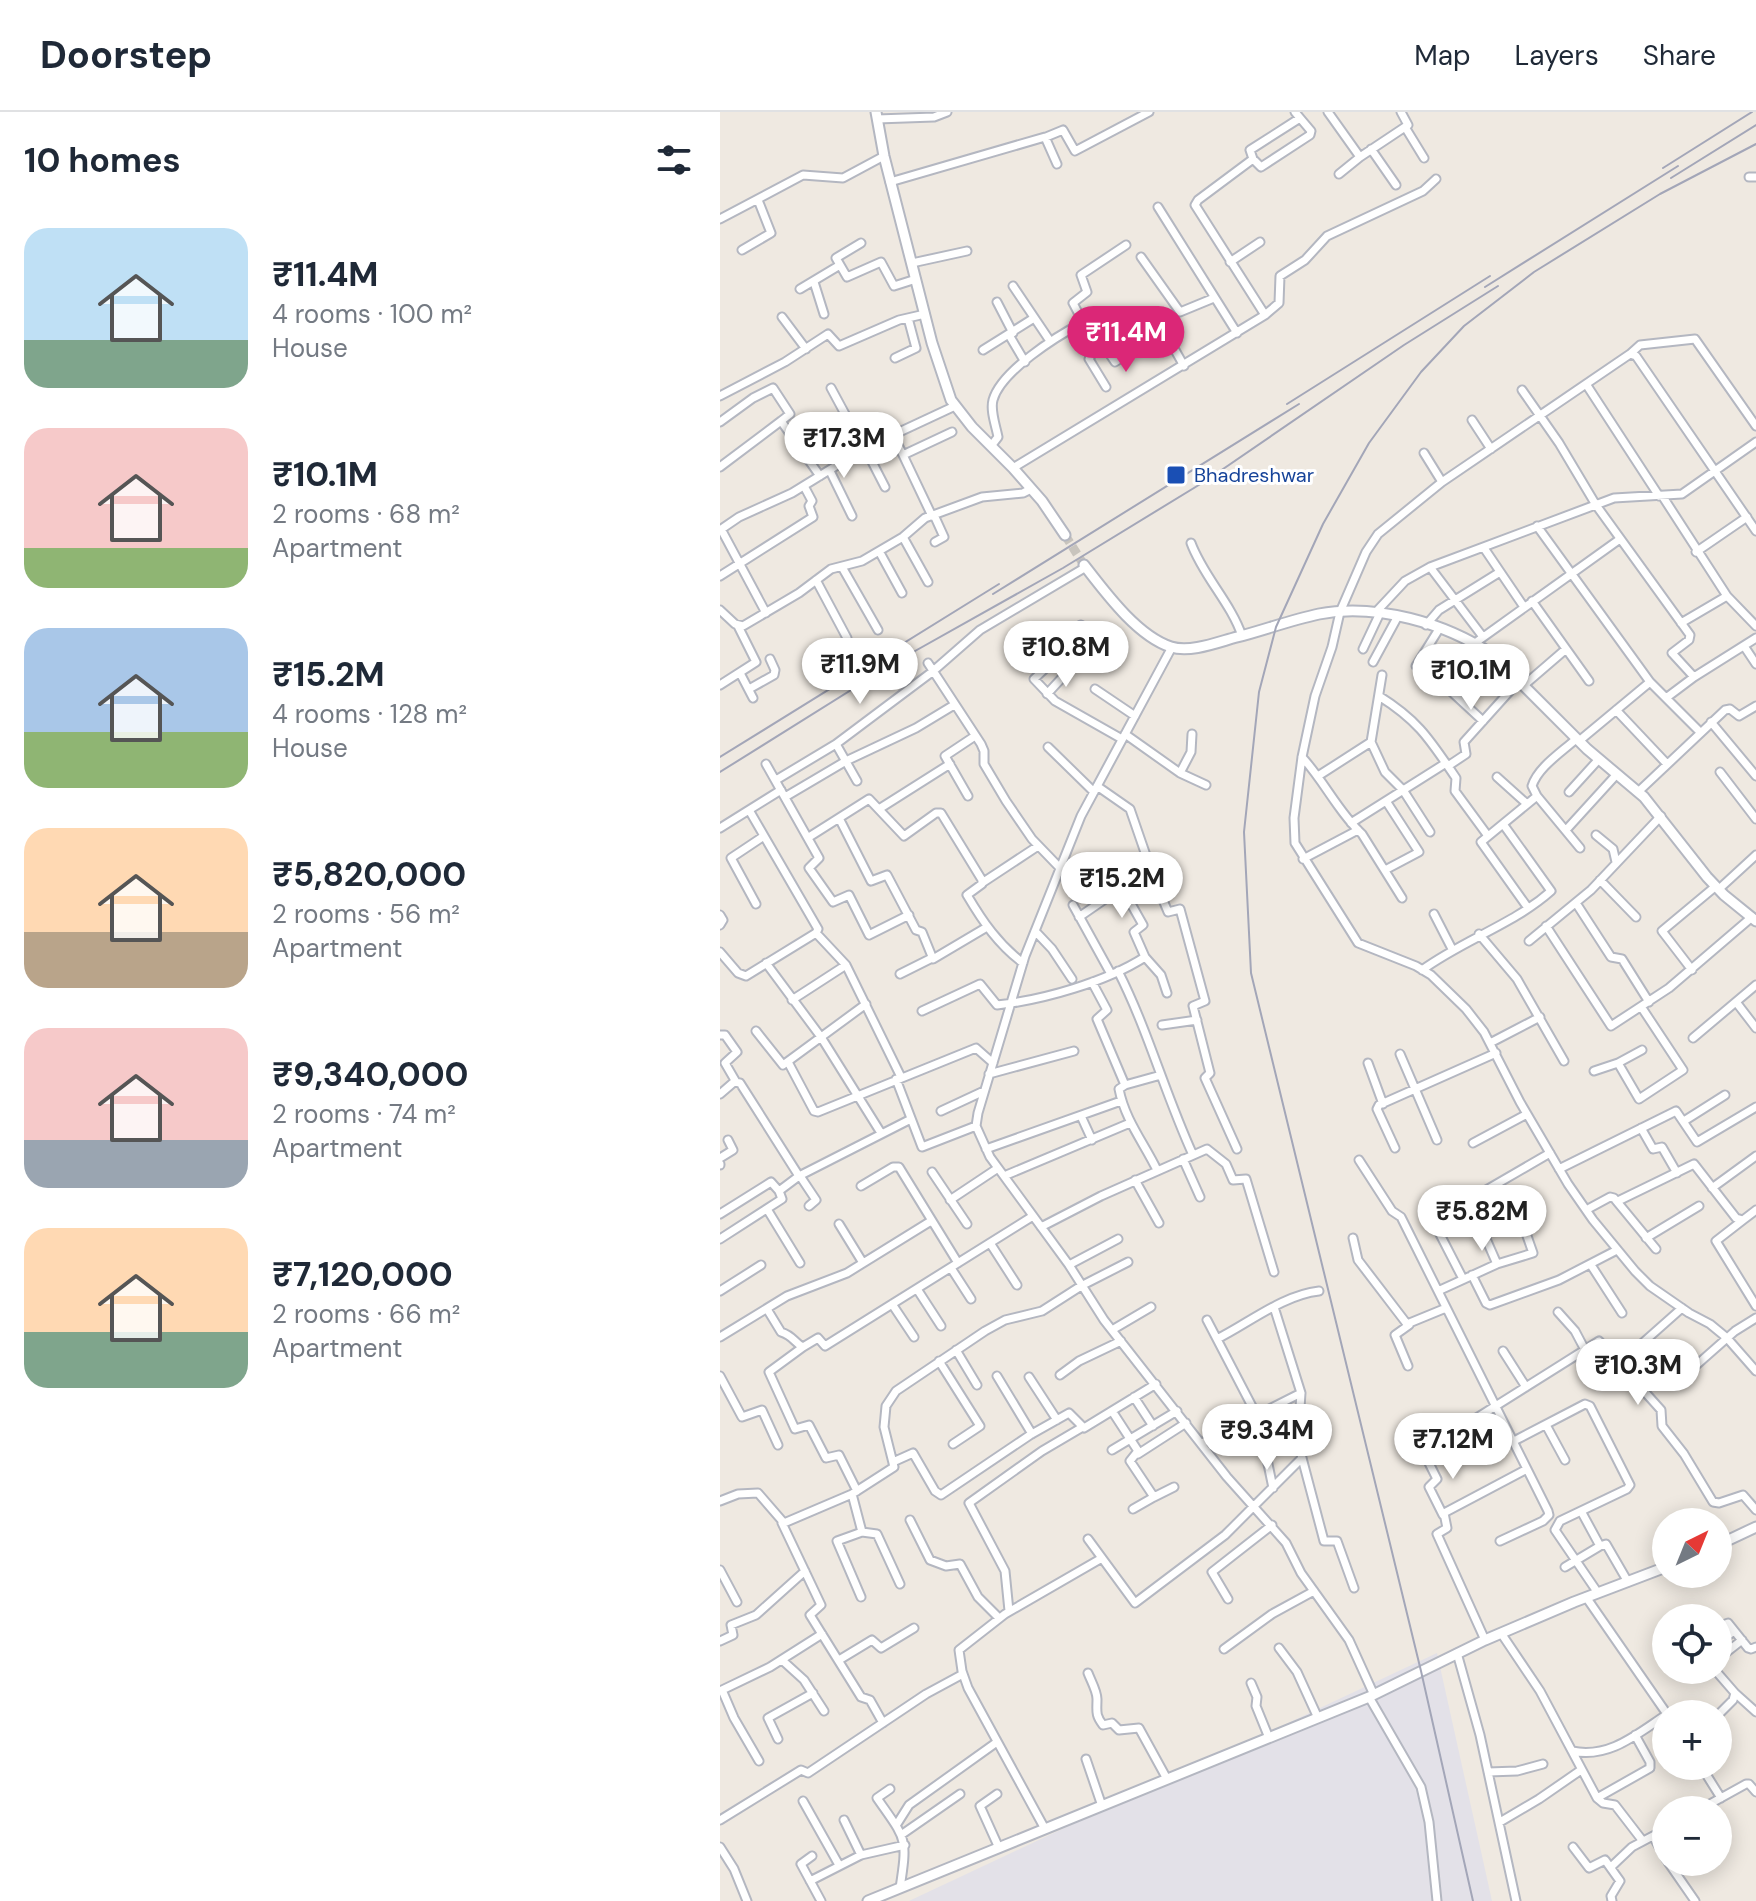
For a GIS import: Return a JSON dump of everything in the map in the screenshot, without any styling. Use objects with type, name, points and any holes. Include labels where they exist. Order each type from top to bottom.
[{"type":"street","points":[[947,112],[934,117],[876,115],[885,163],[925,314],[946,387],[955,406],[1031,489],[1065,535]]},
{"type":"street","points":[[890,182],[1063,130],[1075,151],[1149,112]]},
{"type":"street","points":[[1328,112],[1360,157]]},
{"type":"street","points":[[1339,174],[1405,127],[1408,122],[1401,112]]},
{"type":"street","points":[[1297,115],[1311,131],[1310,135],[1261,167],[1253,159],[1250,149],[1297,115]]},
{"type":"street","points":[[1405,127],[1424,158]]},
{"type":"street","points":[[1046,137],[1057,164]]},
{"type":"street","points":[[1371,149],[1396,185]]},
{"type":"street","points":[[1253,159],[1195,205],[1265,315]]},
{"type":"street","points":[[720,219],[803,175],[843,178],[885,163]]},
{"type":"street","points":[[1013,468],[1265,315],[1279,303],[1280,276],[1307,258],[1323,238],[1423,191],[1436,179]]},
{"type":"street","points":[[742,250],[771,233],[758,200]]},
{"type":"street","points":[[1158,207],[1237,333]]},
{"type":"street","points":[[1230,262],[1260,242]]},
{"type":"street","points":[[861,243],[836,258],[850,277],[883,262],[894,286],[916,279]]},
{"type":"street","points":[[1126,245],[1081,275],[1087,292],[1073,303],[1082,323],[1115,362],[1149,340]]},
{"type":"street","points":[[912,263],[967,251]]},
{"type":"street","points":[[1141,257],[1180,312],[1214,298]]},
{"type":"street","points":[[800,289],[840,265]]},
{"type":"street","points":[[814,282],[824,314]]},
{"type":"street","points":[[1013,286],[1050,341]]},
{"type":"street","points":[[997,302],[1025,362]]},
{"type":"street","points":[[720,396],[828,334],[839,346],[925,314]]},
{"type":"street","points":[[1150,314],[1166,334],[1184,366]]},
{"type":"street","points":[[782,317],[806,349]]},
{"type":"street","points":[[895,358],[916,349],[908,318]]},
{"type":"street","points":[[983,350],[1034,318]]},
{"type":"street","points":[[1106,387],[1089,359],[1100,346],[1140,321]]},
{"type":"street","points":[[991,446],[998,437],[992,406],[995,395],[1025,362],[1050,341],[1082,323]]},
{"type":"street","points":[[1754,1365],[1710,1324],[1650,1286],[1617,1250],[1559,1169],[1496,1053],[1466,1009],[1431,975],[1358,943],[1303,859],[1295,843],[1294,818],[1302,757],[1315,696],[1340,612],[1366,552],[1378,534],[1442,482],[1640,345],[1695,339],[1756,426]]},
{"type":"street","points":[[1630,354],[1636,356],[1756,531]]},
{"type":"street","points":[[1586,384],[1696,552],[1727,596],[1756,626]]},
{"type":"street","points":[[720,422],[773,388],[790,414],[720,467]]},
{"type":"street","points":[[808,459],[852,427],[831,388]]},
{"type":"street","points":[[1522,390],[1596,505],[1681,623],[1690,639],[1672,653],[1694,677]]},
{"type":"street","points":[[766,613],[721,529],[804,486],[865,448],[955,406]]},
{"type":"street","points":[[1472,420],[1491,449]]},
{"type":"street","points":[[781,421],[820,476]]},
{"type":"street","points":[[903,455],[952,432]]},
{"type":"street","points":[[893,435],[944,537],[935,542]]},
{"type":"street","points":[[1363,649],[1378,613],[1405,581],[1430,567],[1622,497],[1686,492],[1756,442]]},
{"type":"street","points":[[865,448],[885,487]]},
{"type":"street","points":[[1424,453],[1442,482]]},
{"type":"street","points":[[830,471],[852,516]]},
{"type":"street","points":[[720,576],[813,517],[809,507],[812,501],[804,486]]},
{"type":"street","points":[[738,626],[766,613],[831,569],[862,561],[903,537],[925,518],[982,497],[1023,493],[1031,489]]},
{"type":"street","points":[[1696,552],[1747,517]]},
{"type":"street","points":[[1537,526],[1650,682],[1700,732]]},
{"type":"street","points":[[903,537],[928,582]]},
{"type":"street","points":[[1479,640],[1620,539]]},
{"type":"street","points":[[1191,543],[1242,636]]},
{"type":"street","points":[[1484,548],[1524,607]]},
{"type":"street","points":[[879,551],[902,593]]},
{"type":"street","points":[[776,780],[836,744],[932,672],[980,630],[1085,566],[1129,618],[1172,647],[1200,647],[1320,614],[1340,612],[1398,616],[1479,640]]},
{"type":"street","points":[[842,567],[878,630]]},
{"type":"street","points":[[1430,567],[1479,640],[1496,659],[1578,740],[1638,792],[1718,888],[1754,919],[1645,1005],[1610,1025],[1546,926]]},
{"type":"street","points":[[1426,625],[1434,614],[1500,572]]},
{"type":"street","points":[[816,580],[847,638]]},
{"type":"street","points":[[1681,623],[1727,596]]},
{"type":"street","points":[[1532,601],[1589,681]]},
{"type":"street","points":[[720,610],[738,626],[756,660],[754,665],[720,685]]},
{"type":"street","points":[[1373,662],[1398,616]]},
{"type":"street","points":[[1081,625],[1042,650],[1051,663],[1033,678],[1047,694],[1180,773],[1206,785]]},
{"type":"street","points":[[1416,666],[1439,629]]},
{"type":"street","points":[[1666,698],[1756,638]]},
{"type":"street","points":[[1047,694],[1096,641]]},
{"type":"street","points":[[1744,646],[1756,664]]},
{"type":"street","points":[[1172,647],[1096,789],[1060,868],[1023,963],[976,1126],[998,1168],[1112,1330],[1286,1543],[1314,1591],[1349,1640],[1372,1696],[1421,1787],[1429,1822],[1437,1901]]},
{"type":"street","points":[[1351,823],[1466,754],[1464,742],[1483,721],[1520,684],[1566,649]]},
{"type":"street","points":[[749,689],[774,675],[770,659]]},
{"type":"street","points":[[1461,700],[1496,659]]},
{"type":"street","points":[[928,663],[984,749],[984,764],[1006,801],[1038,846],[1060,868]]},
{"type":"street","points":[[740,673],[753,698]]},
{"type":"street","points":[[1382,675],[1371,742],[1385,772],[1403,790],[1430,832]]},
{"type":"street","points":[[1580,848],[1532,786],[1536,777],[1650,682]]},
{"type":"street","points":[[1443,684],[1483,721]]},
{"type":"street","points":[[1095,689],[1135,716]]},
{"type":"street","points":[[1379,696],[1415,721],[1456,778],[1455,791],[1488,836]]},
{"type":"street","points":[[720,828],[749,810],[916,728],[954,705]]},
{"type":"street","points":[[1638,792],[1727,709],[1739,716],[1756,706]]},
{"type":"street","points":[[1616,710],[1667,764]]},
{"type":"street","points":[[1711,722],[1756,776]]},
{"type":"street","points":[[1180,773],[1191,752],[1192,734]]},
{"type":"street","points":[[968,796],[945,754],[975,736]]},
{"type":"street","points":[[1318,776],[1371,742]]},
{"type":"street","points":[[836,744],[857,781]]},
{"type":"street","points":[[1048,747],[1096,789],[1130,809],[1168,912],[1180,909],[1205,1001],[1193,1005],[1210,1073],[1205,1078],[1237,1149]]},
{"type":"street","points":[[1302,757],[1358,830],[1402,898]]},
{"type":"street","points":[[1569,792],[1599,759]]},
{"type":"street","points":[[766,764],[809,837],[819,859],[809,868],[833,902],[849,895],[869,935],[909,915]]},
{"type":"street","points":[[879,809],[950,764]]},
{"type":"street","points":[[1720,772],[1756,819]]},
{"type":"street","points":[[1566,830],[1617,774]]},
{"type":"street","points":[[1497,777],[1527,804]]},
{"type":"street","points":[[1528,908],[1481,843],[1537,796]]},
{"type":"street","points":[[809,837],[869,799],[904,836],[936,813],[941,813],[982,883]]},
{"type":"street","points":[[1385,870],[1419,853],[1386,801]]},
{"type":"street","points":[[720,952],[744,976],[816,933],[818,928],[749,810]]},
{"type":"street","points":[[1529,941],[1576,903],[1661,816]]},
{"type":"street","points":[[839,818],[871,881],[887,874],[916,930],[922,932],[932,958]]},
{"type":"street","points":[[1422,970],[1550,892],[1503,824]]},
{"type":"street","points":[[1303,859],[1358,830]]},
{"type":"street","points":[[1596,835],[1613,849],[1616,862]]},
{"type":"street","points":[[756,904],[731,858],[764,836]]},
{"type":"street","points":[[1023,963],[1006,950],[987,927],[967,895],[1038,846]]},
{"type":"street","points":[[1692,970],[1662,931],[1756,855]]},
{"type":"street","points":[[1079,917],[1122,885],[1150,869]]},
{"type":"street","points":[[1600,880],[1636,917]]},
{"type":"street","points":[[1121,888],[1143,925],[1134,932],[1145,957],[1160,973],[1167,993]]},
{"type":"street","points":[[1576,903],[1611,957],[1622,959],[1683,1070],[1639,1099],[1618,1063]]},
{"type":"street","points":[[1073,905],[1141,1020],[1193,1155]]},
{"type":"street","points":[[1434,914],[1452,949]]},
{"type":"street","points":[[720,915],[723,922],[720,925]]},
{"type":"street","points":[[900,974],[932,958],[936,959],[987,927]]},
{"type":"street","points":[[1035,931],[1052,949],[1072,979]]},
{"type":"street","points":[[816,933],[846,965],[866,1004],[923,1147],[976,1126]]},
{"type":"street","points":[[1479,934],[1517,979],[1564,1061]]},
{"type":"street","points":[[922,1011],[981,984],[996,1004],[1011,1003],[1092,982],[1145,957]]},
{"type":"street","points":[[766,963],[821,1037],[881,1133]]},
{"type":"street","points":[[792,1000],[846,965]]},
{"type":"street","points":[[1092,982],[1107,1010],[1097,1019],[1125,1085]]},
{"type":"street","points":[[1693,1038],[1756,985]]},
{"type":"street","points":[[1736,1002],[1756,1028]]},
{"type":"street","points":[[756,1031],[781,1065],[866,1004]]},
{"type":"street","points":[[1490,1043],[1540,1017]]},
{"type":"street","points":[[1162,1025],[1197,1020]]},
{"type":"street","points":[[720,1035],[725,1035],[737,1052],[725,1063],[816,1201],[809,1206]]},
{"type":"street","points":[[788,1062],[816,1112],[976,1048],[993,1063]]},
{"type":"street","points":[[1594,1071],[1642,1050]]},
{"type":"street","points":[[989,1074],[1074,1051]]},
{"type":"street","points":[[1395,1148],[1377,1109],[1496,1053]]},
{"type":"street","points":[[1400,1054],[1437,1140]]},
{"type":"street","points":[[1368,1063],[1383,1104]]},
{"type":"street","points":[[1157,1170],[1130,1123],[1119,1089],[1161,1075]]},
{"type":"street","points":[[720,1094],[736,1082]]},
{"type":"street","points":[[941,1111],[984,1091]]},
{"type":"street","points":[[1684,1121],[1725,1095]]},
{"type":"street","points":[[986,1149],[1121,1101]]},
{"type":"street","points":[[1559,1169],[1676,1111],[1697,1142],[1756,1107]]},
{"type":"street","points":[[1473,1143],[1527,1114]]},
{"type":"street","points":[[1081,1116],[1092,1140]]},
{"type":"street","points":[[779,1191],[800,1176],[911,1119]]},
{"type":"street","points":[[1004,1176],[1130,1123]]},
{"type":"street","points":[[1641,1128],[1653,1149],[1662,1147],[1677,1173]]},
{"type":"street","points":[[720,1162],[733,1150],[728,1140]]},
{"type":"street","points":[[1041,1227],[1135,1180],[1209,1150],[1227,1165],[1233,1180],[1246,1179],[1274,1272]]},
{"type":"street","points":[[1497,1264],[1469,1200],[1550,1153]]},
{"type":"street","points":[[1712,1188],[1756,1156]]},
{"type":"street","points":[[1183,1159],[1200,1197]]},
{"type":"street","points":[[1359,1160],[1392,1211],[1401,1217],[1549,1515],[1543,1521],[1500,1541]]},
{"type":"street","points":[[1618,1201],[1696,1165],[1722,1203],[1736,1218],[1743,1220]]},
{"type":"street","points":[[861,1186],[893,1167],[899,1167],[971,1299]]},
{"type":"street","points":[[950,1200],[998,1168]]},
{"type":"street","points":[[932,1172],[967,1224]]},
{"type":"street","points":[[1135,1180],[1159,1223]]},
{"type":"street","points":[[720,1214],[771,1182],[782,1199],[720,1239]]},
{"type":"street","points":[[1586,1210],[1610,1197],[1618,1201],[1656,1249]]},
{"type":"street","points":[[1646,1238],[1699,1206]]},
{"type":"street","points":[[767,1209],[800,1263]]},
{"type":"street","points":[[1756,1210],[1716,1241],[1756,1306]]},
{"type":"street","points":[[1428,1211],[1463,1279]]},
{"type":"street","points":[[862,1532],[854,1492],[839,1455],[826,1458],[809,1425],[795,1429],[769,1372],[818,1338],[825,1346],[1033,1216]]},
{"type":"street","points":[[1438,1291],[1497,1264],[1533,1253],[1520,1216]]},
{"type":"street","points":[[721,1334],[787,1296],[836,1279],[931,1221]]},
{"type":"street","points":[[839,1224],[863,1263]]},
{"type":"street","points":[[1353,1238],[1362,1265],[1409,1325]]},
{"type":"street","points":[[1069,1265],[1118,1239]]},
{"type":"street","points":[[990,1243],[1017,1285]]},
{"type":"street","points":[[1472,1275],[1486,1303],[1490,1305],[1548,1285],[1617,1250]]},
{"type":"street","points":[[782,1523],[854,1492],[890,1470],[893,1462],[884,1427],[889,1399],[896,1391],[1005,1320],[1042,1311],[1081,1286],[1128,1262]]},
{"type":"street","points":[[720,1291],[761,1265]]},
{"type":"street","points":[[1591,1265],[1622,1313]]},
{"type":"street","points":[[917,1289],[941,1326]]},
{"type":"street","points":[[1217,1339],[1297,1295],[1319,1291]]},
{"type":"street","points":[[892,1304],[914,1337]]},
{"type":"street","points":[[1112,1330],[1151,1307]]},
{"type":"street","points":[[1274,1307],[1301,1393],[1300,1408],[1307,1429],[1297,1435],[1324,1541],[1337,1541],[1354,1588]]},
{"type":"street","points":[[1408,1366],[1395,1335],[1446,1308]]},
{"type":"street","points":[[1620,1363],[1682,1308]]},
{"type":"street","points":[[767,1309],[781,1332],[790,1334],[803,1347]]},
{"type":"street","points":[[1558,1312],[1575,1331],[1584,1348]]},
{"type":"street","points":[[1684,1376],[1727,1338],[1756,1318]]},
{"type":"street","points":[[1207,1320],[1256,1414]]},
{"type":"street","points":[[1060,1375],[1079,1361],[1121,1341]]},
{"type":"street","points":[[1449,1457],[1482,1438],[1474,1420],[1599,1341],[1661,1410],[1662,1426],[1684,1454],[1713,1502],[1743,1495],[1756,1510]]},
{"type":"street","points":[[956,1350],[977,1385]]},
{"type":"street","points":[[1503,1351],[1526,1387]]},
{"type":"street","points":[[939,1361],[980,1424],[953,1444]]},
{"type":"street","points":[[720,1376],[742,1417],[762,1410],[778,1445]]},
{"type":"street","points":[[997,1376],[1032,1434]]},
{"type":"street","points":[[1029,1377],[1057,1420]]},
{"type":"street","points":[[1009,1611],[1005,1571],[969,1503],[1042,1451],[1156,1384]]},
{"type":"street","points":[[1202,1443],[1301,1393]]},
{"type":"street","points":[[1134,1397],[1153,1426]]},
{"type":"street","points":[[1514,1441],[1588,1405],[1630,1482],[1627,1489],[1560,1521],[1555,1530],[1598,1593]]},
{"type":"street","points":[[1112,1411],[1138,1454]]},
{"type":"street","points":[[1112,1450],[1177,1411]]},
{"type":"street","points":[[893,1462],[913,1453],[935,1491],[941,1495],[1032,1434],[1071,1413],[1081,1428]]},
{"type":"street","points":[[1154,1497],[1130,1461],[1186,1423]]},
{"type":"street","points":[[1546,1425],[1565,1460]]},
{"type":"street","points":[[1273,1488],[1264,1445],[1276,1437]]},
{"type":"street","points":[[1088,1539],[1135,1603],[1200,1556],[1255,1508],[1302,1458]]},
{"type":"street","points":[[1428,1461],[1437,1479],[1429,1487],[1447,1528],[1437,1536],[1485,1640]]},
{"type":"street","points":[[1443,1515],[1525,1470]]},
{"type":"street","points":[[1133,1509],[1174,1487]]},
{"type":"street","points":[[720,1501],[738,1494],[758,1493],[782,1523],[821,1605],[810,1615],[861,1697],[870,1700],[883,1723]]},
{"type":"street","points":[[1581,1511],[1600,1546]]},
{"type":"street","points":[[910,1520],[930,1560],[946,1566],[960,1564],[978,1597],[999,1618]]},
{"type":"street","points":[[1228,1599],[1212,1572],[1272,1525]]},
{"type":"street","points":[[1732,1538],[1756,1527]]},
{"type":"street","points":[[861,1597],[837,1541],[862,1532],[877,1534],[900,1584]]},
{"type":"street","points":[[1565,1567],[1606,1544],[1628,1582]]},
{"type":"street","points":[[1045,1829],[963,1674],[959,1648],[1009,1611],[1102,1558]]},
{"type":"street","points":[[720,1570],[737,1602]]},
{"type":"street","points":[[720,1641],[733,1635],[732,1625],[756,1615],[805,1571]]},
{"type":"street","points":[[868,1901],[1372,1696],[1485,1640],[1652,1573]]},
{"type":"street","points":[[1224,1649],[1272,1614],[1314,1591]]},
{"type":"street","points":[[1586,1597],[1656,1700]]},
{"type":"street","points":[[839,1660],[872,1640],[881,1648],[914,1628]]},
{"type":"street","points":[[1732,1628],[1751,1649],[1756,1647]]},
{"type":"street","points":[[1501,1633],[1540,1691],[1597,1798],[1603,1803],[1615,1805],[1642,1840]]},
{"type":"street","points":[[759,1761],[721,1690],[782,1660],[822,1634]]},
{"type":"street","points":[[1732,1648],[1742,1640]]},
{"type":"street","points":[[1279,1648],[1297,1672],[1318,1718]]},
{"type":"street","points":[[1457,1653],[1471,1697],[1516,1901]]},
{"type":"street","points":[[782,1660],[804,1680],[824,1711]]},
{"type":"street","points":[[1088,1673],[1096,1695],[1095,1711],[1100,1722],[1103,1725],[1112,1723],[1119,1730],[1139,1728],[1167,1779]]},
{"type":"street","points":[[720,1820],[801,1770],[808,1773],[934,1689],[963,1674]]},
{"type":"street","points":[[1251,1683],[1257,1697],[1256,1706],[1269,1738]]},
{"type":"street","points":[[1727,1684],[1756,1712]]},
{"type":"street","points":[[778,1739],[768,1718],[813,1693]]},
{"type":"street","points":[[1732,1701],[1735,1693]]},
{"type":"street","points":[[1572,1751],[1601,1753],[1652,1724]]},
{"type":"street","points":[[1597,1798],[1650,1768],[1650,1762],[1635,1735]]},
{"type":"street","points":[[897,1824],[909,1805],[997,1742]]},
{"type":"street","points":[[1086,1759],[1102,1806]]},
{"type":"street","points":[[1488,1772],[1517,1771],[1543,1764]]},
{"type":"street","points":[[1500,1822],[1581,1770]]},
{"type":"street","points":[[1725,1796],[1753,1782],[1756,1792]]},
{"type":"street","points":[[890,1789],[877,1799],[897,1824],[905,1845],[900,1888]]},
{"type":"street","points":[[901,1835],[960,1794]]},
{"type":"street","points":[[997,1794],[980,1807],[999,1848]]},
{"type":"street","points":[[803,1801],[839,1865]]},
{"type":"street","points":[[844,1820],[861,1855]]},
{"type":"street","points":[[1612,1866],[1642,1840],[1652,1836]]},
{"type":"street","points":[[810,1881],[861,1855],[905,1845]]},
{"type":"street","points":[[720,1847],[734,1869],[747,1901]]},
{"type":"street","points":[[1573,1847],[1589,1868],[1605,1860],[1612,1866],[1620,1881],[1611,1900]]},
{"type":"street","points":[[812,1856],[801,1863],[821,1901]]},
{"type":"street","points":[[1678,1876],[1695,1901]]},
{"type":"shaded area","points":[[1437,1653],[1492,1901],[909,1901]]},
{"type":"tunnel","points":[[1065,535],[1084,565]]},
{"type":"railway","points":[[1663,168],[1752,112]]},
{"type":"railway","points":[[1671,178],[1756,125]]},
{"type":"railway","points":[[1473,1901],[1421,1671],[1251,973],[1244,832],[1259,692],[1276,627],[1323,524],[1369,443],[1421,372],[1464,326],[1534,272],[1660,194],[1756,144]]},
{"type":"railway","points":[[1485,287],[1678,166]]},
{"type":"railway","points":[[1287,404],[1490,276]]},
{"type":"railway","points":[[720,772],[899,660],[1063,568],[1207,480],[1404,345],[1498,286]]},
{"type":"railway","points":[[993,594],[1299,404]]},
{"type":"railway","points":[[720,757],[999,584]]},
{"type":"place","name":"Bhadreshwar","points":[[1176,475]]}]
